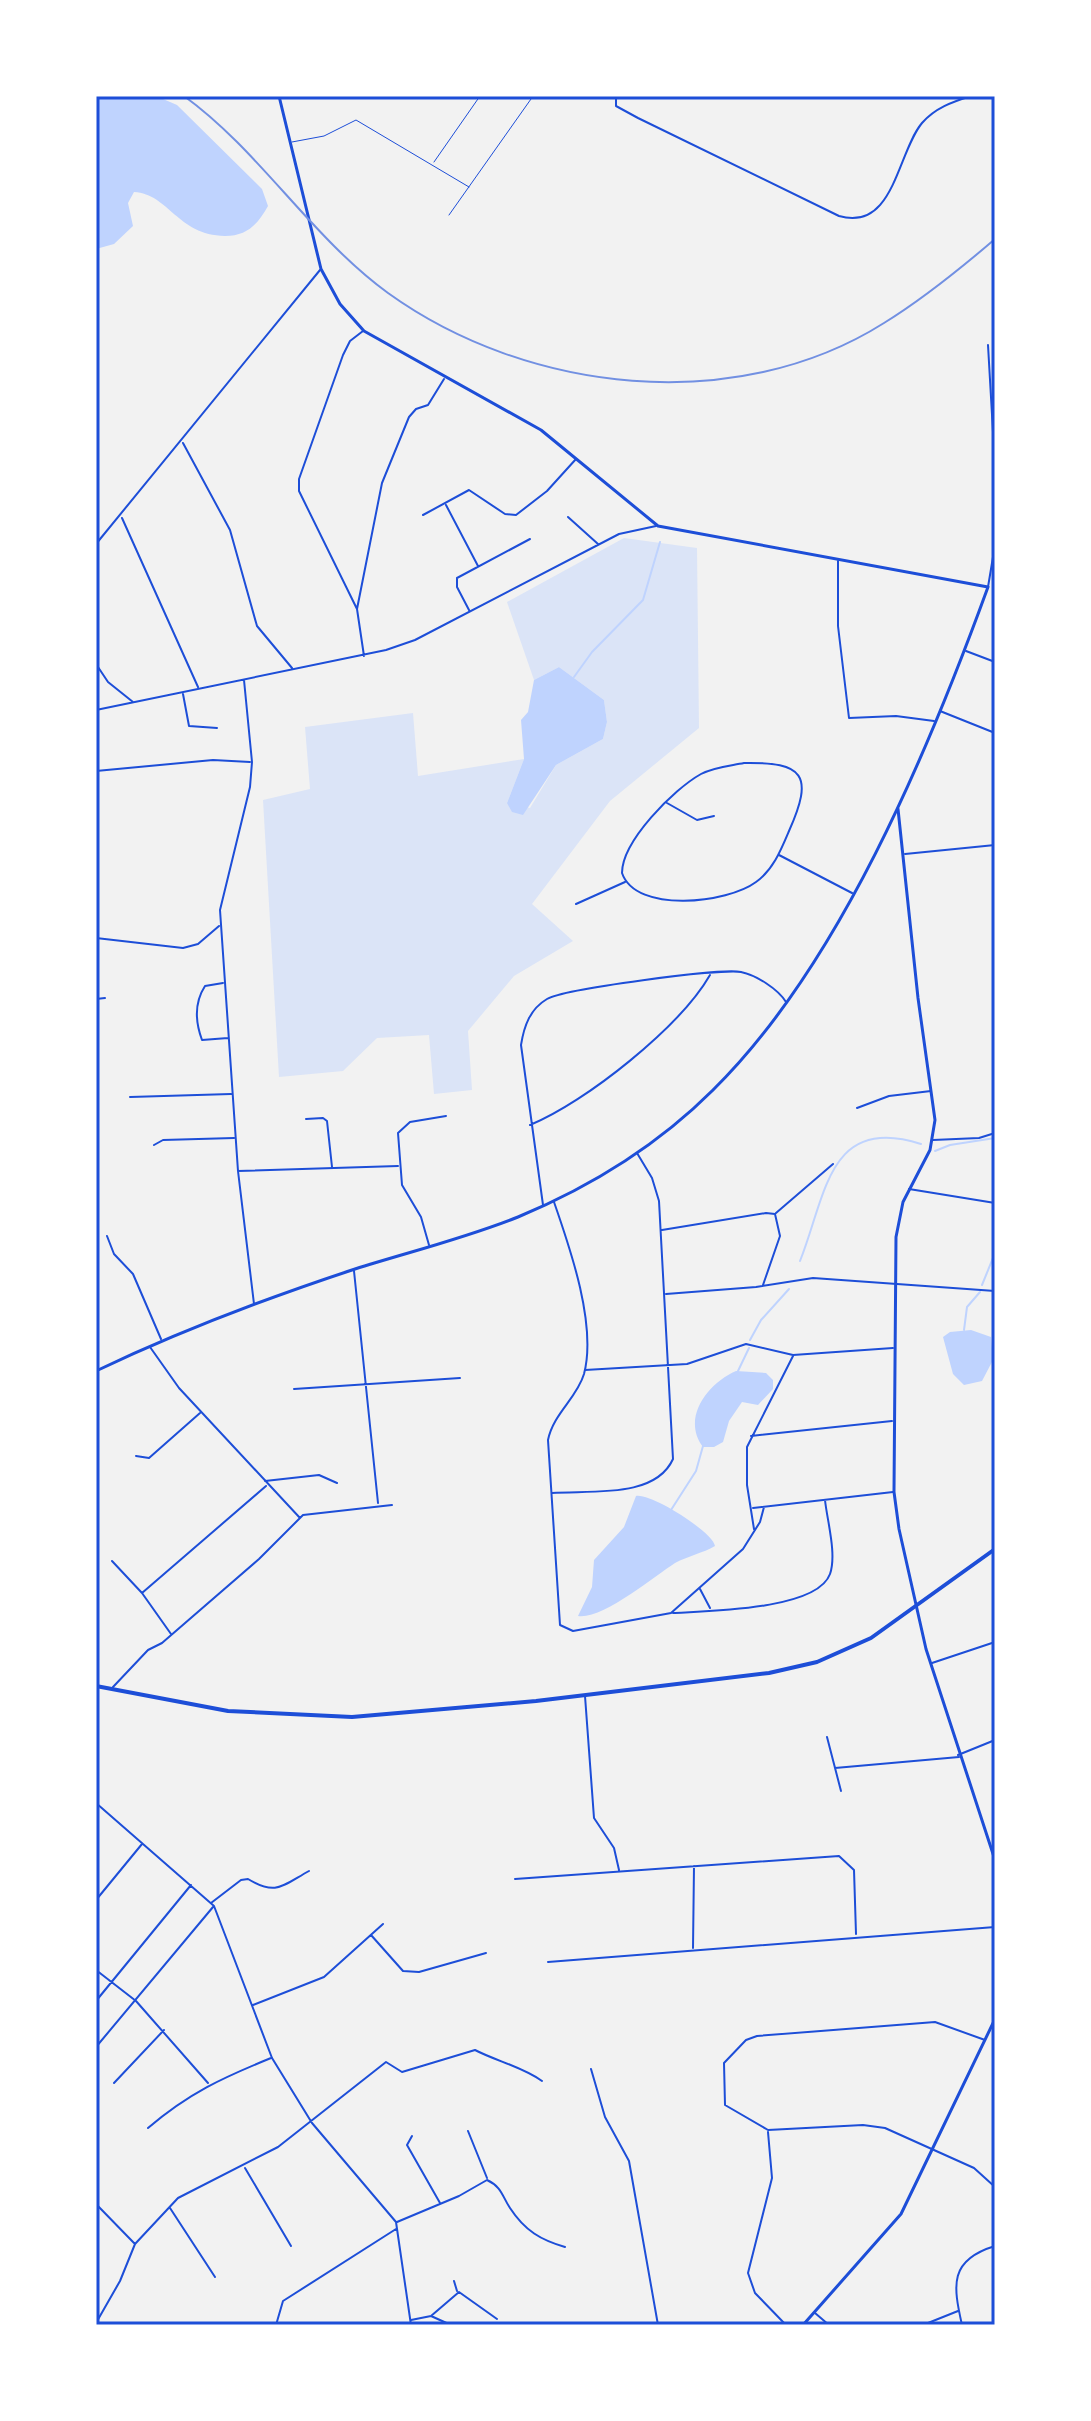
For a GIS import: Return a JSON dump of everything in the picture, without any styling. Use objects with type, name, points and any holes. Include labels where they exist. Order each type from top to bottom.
[{"type":"main road","points":[[279,96],[321,269],[340,304],[364,331],[522,418],[658,526],[995,587]]},
{"type":"main road","points":[[96,1371],[161,1340],[254,1304],[554,1201],[637,1153],[713,1090],[786,1004],[852,893],[897,807],[965,651],[988,587]]},
{"type":"main road","points":[[897,807],[905,854],[918,998],[932,1090],[933,1140],[908,1189],[898,1224],[894,1492],[907,1574],[931,1663],[959,1756],[993,1844],[995,1860]]},
{"type":"main road","points":[[96,1686],[228,1711],[320,1717],[366,1716],[585,1695],[788,1670],[858,1645],[917,1608],[995,1549]]},
{"type":"main road","points":[[803,2325],[896,2223],[995,2019]]},
{"type":"street","points":[[616,96],[616,106],[839,216],[858,220],[871,214],[900,173],[919,126],[933,112],[971,96]]},
{"type":"street","points":[[96,544],[182,443],[321,269]]},
{"type":"street","points":[[364,331],[350,341],[337,369],[299,479],[299,491],[357,609],[364,656]]},
{"type":"street","points":[[988,345],[995,467]]},
{"type":"street","points":[[357,609],[390,463],[409,417],[416,409],[428,405],[445,378]]},
{"type":"street","points":[[182,443],[230,530],[257,626],[293,670]]},
{"type":"street","points":[[423,515],[469,490],[505,514],[516,515],[547,491],[576,459]]},
{"type":"street","points":[[445,504],[478,566]]},
{"type":"street","points":[[121,517],[199,689]]},
{"type":"street","points":[[568,517],[598,545]]},
{"type":"street","points":[[96,710],[364,656],[415,640],[629,530],[658,526]]},
{"type":"street","points":[[469,611],[456,580],[530,539]]},
{"type":"street","points":[[988,587],[995,545]]},
{"type":"street","points":[[838,561],[836,596],[847,715],[849,718],[896,716],[934,721]]},
{"type":"street","points":[[965,651],[995,662]]},
{"type":"street","points":[[96,664],[108,682],[134,702]]},
{"type":"street","points":[[244,680],[252,762],[247,805],[221,898],[220,926],[235,1138],[254,1304]]},
{"type":"street","points":[[183,692],[189,726],[194,729],[217,728]]},
{"type":"street","points":[[939,711],[995,733]]},
{"type":"street","points":[[96,771],[213,760],[252,762]]},
{"type":"street","points":[[744,763],[785,765],[799,777],[803,795],[778,855],[758,881],[730,894],[651,900],[625,882],[622,873],[624,857],[666,802],[700,775],[716,768],[744,763]]},
{"type":"street","points":[[666,802],[690,818],[703,821],[714,816]]},
{"type":"street","points":[[905,854],[995,845]]},
{"type":"street","points":[[778,855],[852,893]]},
{"type":"street","points":[[576,904],[625,882]]},
{"type":"street","points":[[96,938],[183,948],[198,944],[220,926]]},
{"type":"street","points":[[543,1205],[521,1045],[527,1020],[539,1005],[572,989],[733,971],[751,976],[777,992],[786,1004]]},
{"type":"street","points":[[530,1125],[576,1099],[646,1047],[710,974]]},
{"type":"street","points":[[224,983],[205,986],[198,997],[196,1015],[202,1040],[228,1038]]},
{"type":"street","points":[[96,999],[105,998]]},
{"type":"street","points":[[857,1108],[889,1096],[932,1090]]},
{"type":"street","points":[[130,1097],[232,1094]]},
{"type":"street","points":[[429,1246],[421,1217],[405,1192],[397,1137],[401,1128],[416,1121],[446,1116]]},
{"type":"street","points":[[306,1119],[323,1118],[327,1121],[332,1168]]},
{"type":"street","points":[[933,1140],[979,1138],[995,1133]]},
{"type":"street","points":[[154,1145],[163,1140],[235,1138]]},
{"type":"street","points":[[551,1493],[640,1486],[664,1473],[673,1459],[675,1443],[661,1230],[655,1184],[637,1153]]},
{"type":"street","points":[[661,1230],[775,1214],[833,1164]]},
{"type":"street","points":[[238,1171],[400,1166]]},
{"type":"street","points":[[908,1189],[995,1203]]},
{"type":"street","points":[[554,1201],[581,1283],[585,1370],[549,1434],[561,1627],[573,1631],[671,1613],[795,1600],[821,1587],[831,1568],[825,1500]]},
{"type":"street","points":[[763,1286],[780,1236],[775,1214]]},
{"type":"street","points":[[107,1236],[114,1254],[133,1274],[161,1340]]},
{"type":"street","points":[[354,1270],[376,1505]]},
{"type":"street","points":[[666,1294],[763,1286],[799,1278],[995,1291]]},
{"type":"street","points":[[585,1370],[670,1366],[694,1362],[725,1348],[746,1344],[793,1355],[894,1348]]},
{"type":"street","points":[[149,1346],[201,1413],[300,1518]]},
{"type":"street","points":[[755,1529],[745,1466],[751,1436],[793,1355]]},
{"type":"street","points":[[294,1389],[460,1378]]},
{"type":"street","points":[[136,1456],[149,1458],[201,1413]]},
{"type":"street","points":[[751,1436],[893,1421]]},
{"type":"street","points":[[264,1482],[319,1475],[337,1483]]},
{"type":"street","points":[[142,1593],[267,1486]]},
{"type":"street","points":[[752,1508],[894,1492]]},
{"type":"street","points":[[111,1689],[148,1650],[259,1559],[300,1518],[392,1505]]},
{"type":"street","points":[[671,1613],[743,1549],[764,1507]]},
{"type":"street","points":[[112,1561],[142,1593],[171,1634]]},
{"type":"street","points":[[700,1588],[711,1610]]},
{"type":"street","points":[[931,1663],[995,1642]]},
{"type":"street","points":[[585,1695],[594,1818],[614,1848],[619,1871]]},
{"type":"street","points":[[827,1737],[841,1791]]},
{"type":"street","points":[[835,1768],[959,1756],[995,1740]]},
{"type":"street","points":[[96,1805],[212,1904],[272,2058],[312,2123],[396,2222],[411,2325]]},
{"type":"street","points":[[96,1900],[143,1843]]},
{"type":"street","points":[[515,1879],[827,1857],[846,1859],[854,1870],[856,1935]]},
{"type":"street","points":[[693,1949],[694,1866]]},
{"type":"street","points":[[96,2047],[212,1904],[241,1880],[248,1879],[266,1890],[275,1889],[309,1871]]},
{"type":"street","points":[[96,2001],[192,1884]]},
{"type":"street","points":[[252,2005],[324,1977],[383,1924]]},
{"type":"street","points":[[548,1962],[856,1935],[995,1927]]},
{"type":"street","points":[[371,1935],[403,1971],[419,1972],[486,1953]]},
{"type":"street","points":[[96,1970],[136,2001],[208,2083]]},
{"type":"street","points":[[986,2040],[935,2022],[777,2033],[746,2040],[724,2063],[725,2105],[768,2130],[871,2126],[892,2130],[974,2168],[995,2185]]},
{"type":"street","points":[[114,2083],[164,2030]]},
{"type":"street","points":[[96,2323],[135,2244],[178,2198],[244,2166],[312,2123],[386,2062],[402,2072],[475,2050],[508,2067],[531,2073],[542,2081]]},
{"type":"street","points":[[148,2128],[179,2101],[208,2083],[272,2058]]},
{"type":"street","points":[[591,2069],[605,2117],[629,2161],[658,2325]]},
{"type":"street","points":[[768,2130],[772,2178],[748,2273],[755,2293],[786,2325]]},
{"type":"street","points":[[468,2131],[487,2180],[499,2186],[510,2209],[537,2239],[565,2247]]},
{"type":"street","points":[[412,2136],[407,2145],[410,2155],[440,2203]]},
{"type":"street","points":[[244,2166],[291,2246]]},
{"type":"street","points":[[396,2222],[487,2180]]},
{"type":"street","points":[[96,2204],[135,2244]]},
{"type":"street","points":[[170,2207],[215,2277]]},
{"type":"street","points":[[276,2325],[283,2301],[396,2229]]},
{"type":"street","points":[[962,2325],[955,2281],[959,2270],[971,2256],[995,2246]]},
{"type":"street","points":[[454,2281],[459,2292],[497,2319]]},
{"type":"street","points":[[410,2320],[431,2316],[459,2292]]},
{"type":"street","points":[[923,2325],[959,2310]]},
{"type":"street","points":[[815,2313],[829,2325]]},
{"type":"street","points":[[431,2316],[451,2325]]},
{"type":"street","points":[[100,2319],[104,2325]]},
{"type":"lane","points":[[432,164],[480,96]]},
{"type":"lane","points":[[449,215],[531,99]]},
{"type":"lane","points":[[291,143],[324,136],[356,120],[469,187]]},
{"type":"shaded area","points":[[624,538],[697,548],[699,728],[610,801],[532,904],[573,941],[514,976],[468,1031],[472,1090],[434,1094],[429,1035],[377,1038],[343,1071],[279,1077],[263,800],[310,789],[305,727],[413,713],[418,776],[524,759],[507,803],[530,808],[556,765],[603,739],[607,722],[604,700],[559,667],[534,680],[507,602]]},
{"type":"water","points":[[96,96],[156,96],[177,105],[262,189],[268,206],[260,218],[240,234],[209,234],[195,229],[146,194],[134,192],[128,203],[133,226],[114,244],[96,249]]},
{"type":"water","points":[[559,667],[604,700],[607,722],[603,739],[556,765],[523,815],[512,812],[507,803],[524,759],[521,720],[528,712],[534,680]]},
{"type":"water","points":[[971,1330],[991,1337],[993,1360],[982,1381],[964,1385],[953,1374],[943,1337],[950,1332]]},
{"type":"water","points":[[736,1371],[766,1373],[773,1380],[773,1389],[758,1405],[742,1402],[729,1421],[723,1442],[714,1447],[703,1447],[697,1436],[696,1413],[707,1393]]},
{"type":"water","points":[[636,1496],[654,1501],[680,1515],[704,1532],[715,1546],[675,1563],[614,1604],[578,1616],[592,1587],[594,1560],[624,1527]]},
{"type":"waterway","points":[[574,677],[592,652],[643,600],[660,542]]},
{"type":"waterway","points":[[800,1261],[825,1188],[835,1167],[849,1151],[867,1140],[890,1138],[921,1144]]},
{"type":"waterway","points":[[935,1151],[950,1145],[995,1138]]},
{"type":"waterway","points":[[982,1285],[995,1253]]},
{"type":"waterway","points":[[750,1340],[761,1320],[789,1289]]},
{"type":"waterway","points":[[964,1330],[967,1307],[980,1292]]},
{"type":"waterway","points":[[738,1371],[749,1348]]},
{"type":"waterway","points":[[671,1510],[696,1471],[703,1446]]},
{"type":"railway","points":[[184,96],[237,142],[334,246],[388,293],[443,327],[503,353],[567,371],[632,381],[698,381],[763,372],[826,353],[899,314],[995,239]]}]
